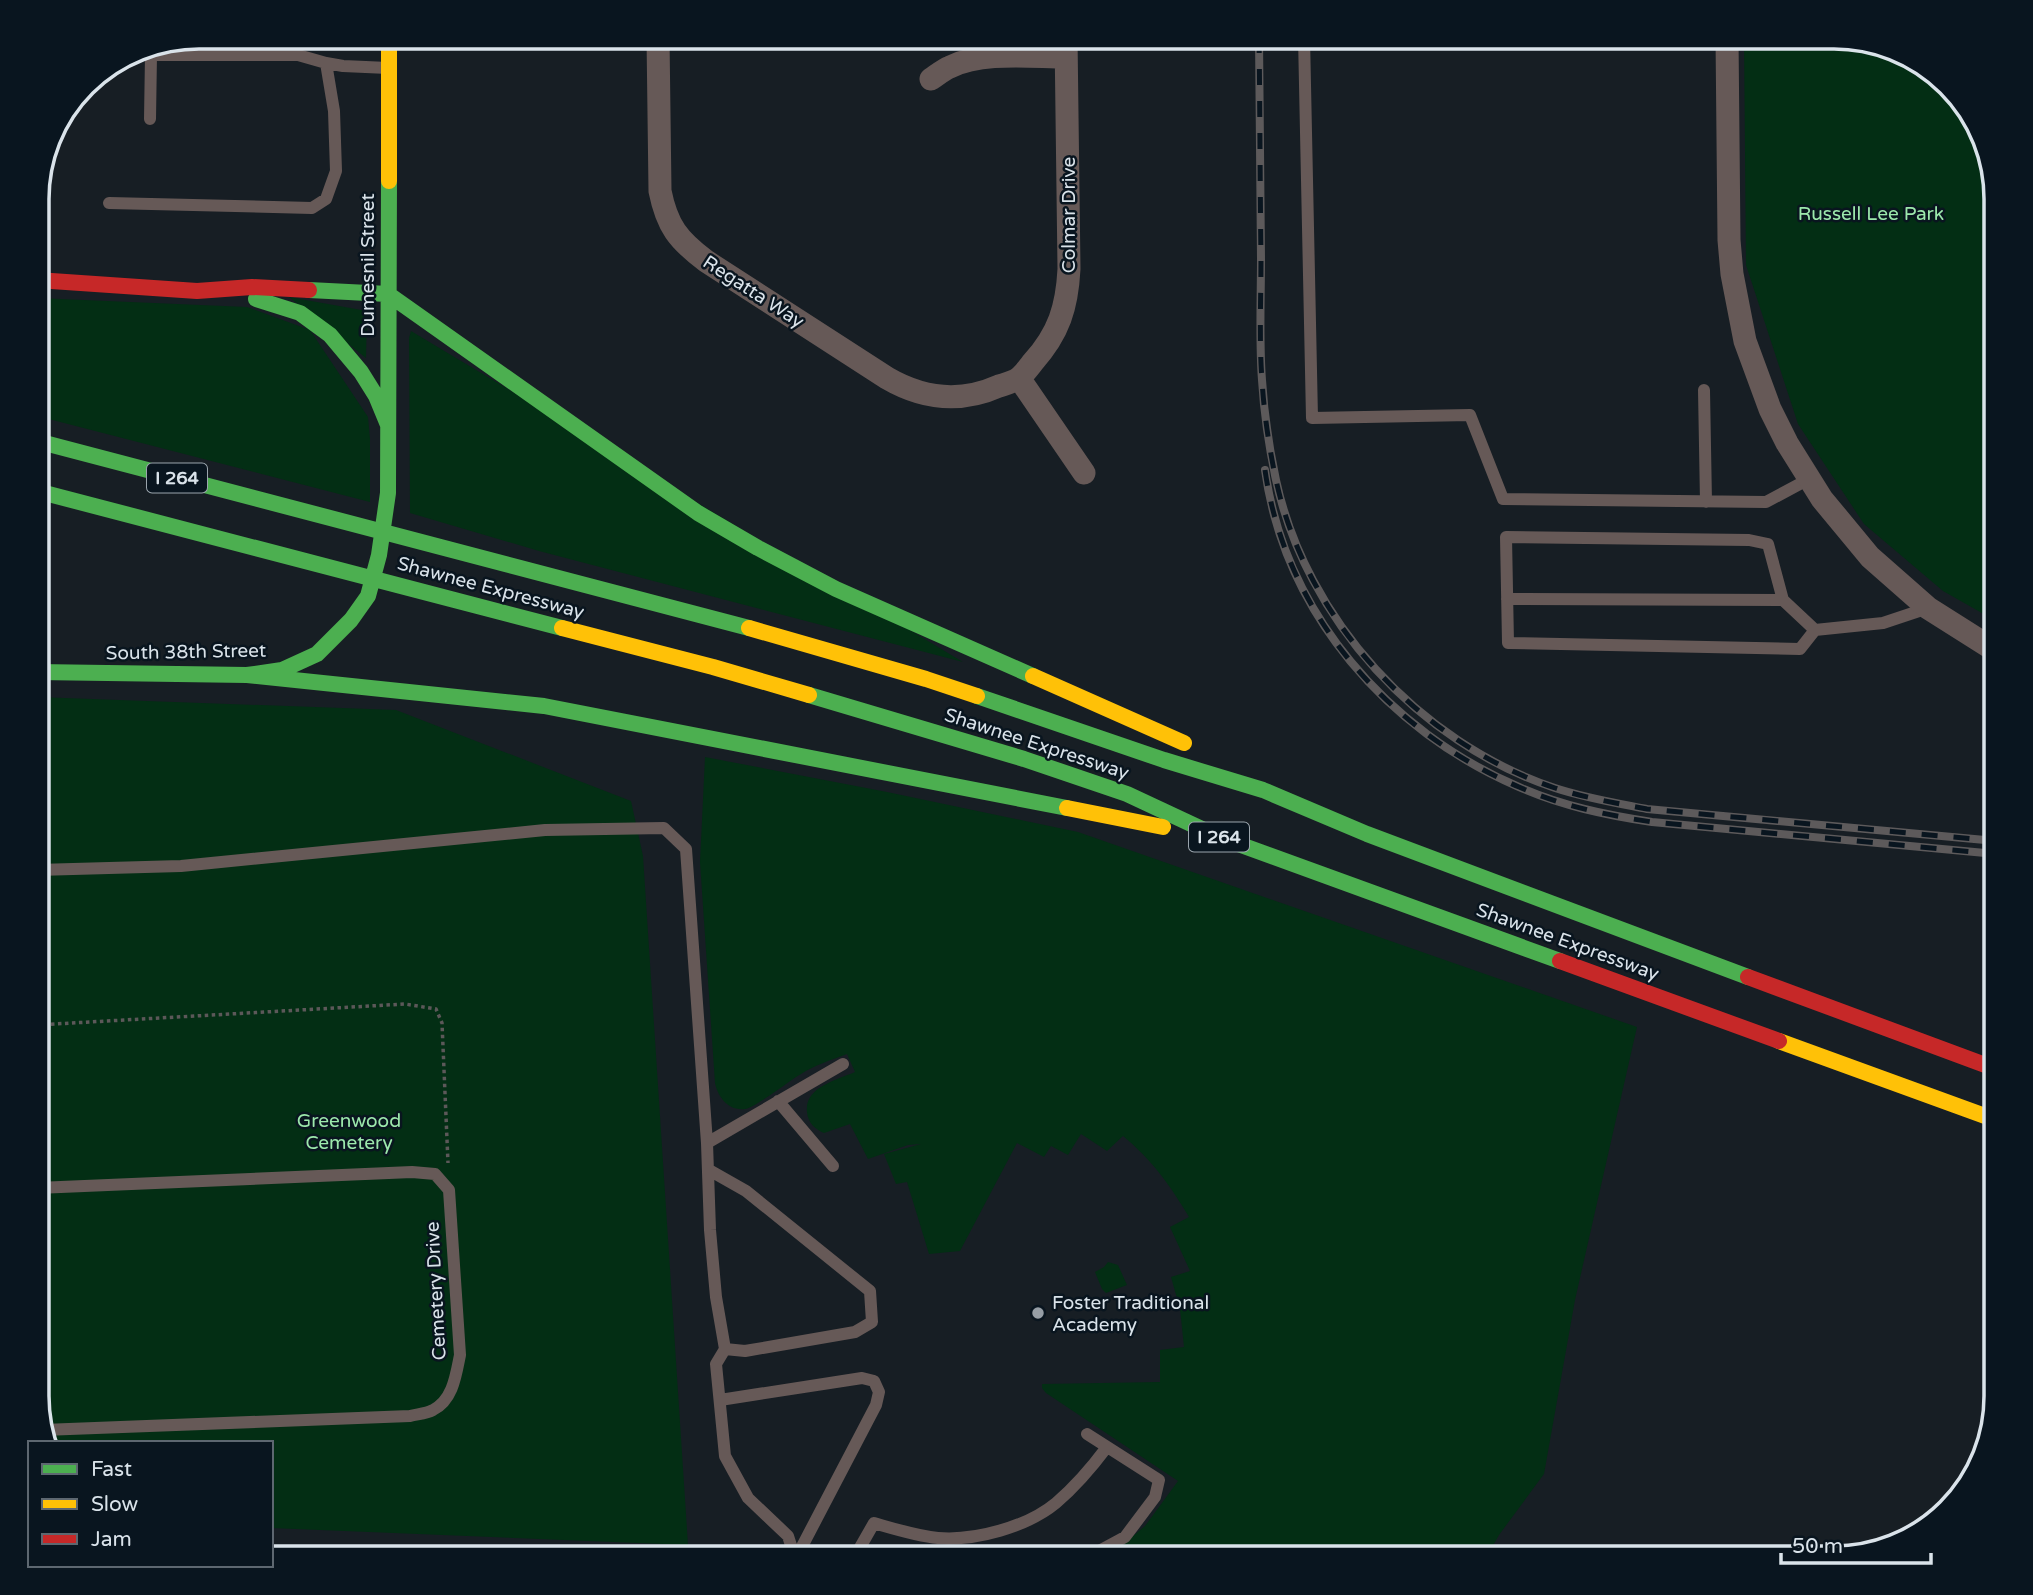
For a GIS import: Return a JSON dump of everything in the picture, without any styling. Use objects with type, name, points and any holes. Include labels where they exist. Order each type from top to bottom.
[{"type":"main road","name":"Dumesnil Street","points":[[388,49],[388,493]]},
{"type":"main road","points":[[49,282],[197,291],[257,300],[300,313],[330,335],[345,351],[376,396],[388,425]]},
{"type":"main road","points":[[197,291],[252,287],[388,293],[698,513],[758,548],[836,589],[1203,751]]},
{"type":"main road","name":"Shawnee Expressway","points":[[49,444],[766,633],[926,679],[1164,760],[1264,790],[1367,834],[1984,1065]]},
{"type":"main road","name":"South 38th Street","points":[[49,672],[247,675],[282,670],[317,654],[351,621],[368,596],[379,555],[388,493]]},
{"type":"main road","name":"Shawnee Expressway","points":[[49,494],[713,667],[1012,755],[1127,794],[1219,837],[1984,1117]]},
{"type":"main road","points":[[247,675],[385,690],[472,696],[544,706],[1219,837]]},
{"type":"main road","points":[[1223,762],[1264,790]]},
{"type":"street","name":"Regatta Way","points":[[658,49],[660,191],[664,212],[672,228],[688,248],[904,388],[921,394],[960,397],[986,392],[1019,378]]},
{"type":"street","points":[[931,79],[951,66],[975,59],[1052,49]]},
{"type":"street","name":"Colmar Drive","points":[[1019,378],[1049,342],[1062,317],[1068,291],[1066,49]]},
{"type":"street","points":[[1727,49],[1729,240],[1732,274],[1745,341],[1770,409],[1787,443],[1822,499],[1870,557],[1928,608],[1984,643]]},
{"type":"street","points":[[1019,378],[1084,473]]},
{"type":"lane","points":[[1304,49],[1312,418],[1470,415],[1503,499],[1766,502],[1809,479]]},
{"type":"lane","points":[[157,55],[298,55],[343,66],[389,68]]},
{"type":"lane","points":[[150,119],[151,57]]},
{"type":"lane","points":[[109,203],[312,208],[326,199],[336,171],[334,111],[326,63]]},
{"type":"lane","points":[[1704,390],[1706,502]]},
{"type":"lane","points":[[1815,630],[1783,600],[1768,544],[1749,540],[1506,537],[1508,643],[1800,649],[1815,630],[1883,623],[1928,608]]},
{"type":"lane","points":[[1507,599],[1783,600]]},
{"type":"lane","points":[[49,870],[181,866],[545,830],[664,828],[686,849],[709,1170],[711,1243],[716,1297],[725,1349],[716,1364],[725,1456],[748,1498],[788,1536],[791,1546]]},
{"type":"lane","points":[[707,1143],[843,1064]]},
{"type":"lane","points":[[778,1101],[833,1166]]},
{"type":"lane","points":[[709,1170],[746,1191],[870,1291],[872,1322],[855,1332],[745,1351],[725,1349]]},
{"type":"lane","points":[[49,1187],[412,1172],[435,1174],[449,1190]]},
{"type":"lane","name":"Cemetery Drive","points":[[53,1430],[410,1416],[433,1410],[447,1398],[456,1379],[460,1355],[449,1190]]},
{"type":"lane","points":[[720,1400],[862,1378],[874,1381],[879,1392],[876,1405],[801,1546]]},
{"type":"lane","points":[[1087,1434],[1159,1480],[1155,1497],[1125,1537],[1108,1546]]},
{"type":"lane","points":[[861,1546],[874,1523],[938,1538],[978,1536],[1020,1524],[1054,1505],[1085,1475],[1107,1447]]},
{"type":"path","points":[[49,1024],[405,1004],[436,1009],[442,1023],[449,1190]]},
{"type":"green space","name":"Russell Lee Park","points":[[1744,49],[1834,49],[1873,54],[1901,64],[1917,74],[1933,86],[1953,108],[1973,141],[1983,179],[1984,614],[1943,591],[1864,524],[1798,424],[1746,265]]},
{"type":"green space","points":[[289,297],[367,311],[366,358]]},
{"type":"green space","points":[[49,299],[247,307],[310,330],[368,417],[370,502],[49,419]]},
{"type":"green space","points":[[411,331],[963,662],[539,551],[410,513]]},
{"type":"green space","name":"Greenwood Cemetery","points":[[49,697],[396,710],[631,801],[643,856],[688,1545],[273,1528],[273,1441],[56,1441],[49,1406]]},
{"type":"green space","points":[[705,757],[1078,832],[1637,1027],[1575,1300],[1544,1474],[1493,1546],[1121,1546],[1145,1526],[1178,1481],[1046,1393],[1042,1384],[1160,1382],[1160,1350],[1184,1347],[1180,1309],[1171,1277],[1190,1271],[1170,1227],[1189,1217],[1175,1194],[1143,1154],[1123,1136],[1107,1151],[1081,1134],[1068,1155],[1051,1146],[1044,1157],[1017,1143],[960,1251],[929,1254],[907,1182],[896,1184],[884,1154],[921,1144],[908,1145],[868,1159],[850,1124],[824,1133],[810,1122],[807,1103],[816,1090],[855,1072],[847,1054],[806,1071],[745,1109],[729,1105],[719,1093],[715,1083],[700,862]]},
{"type":"green space","points":[[1108,1262],[1118,1265],[1127,1285],[1106,1293],[1095,1272]]},
{"type":"railway","points":[[1259,49],[1261,350],[1264,405],[1271,455],[1291,531],[1313,580],[1342,627],[1376,669],[1415,707],[1458,740],[1505,768],[1566,792],[1647,809],[1984,840]]},
{"type":"railway","points":[[1265,470],[1276,522],[1295,572],[1320,618],[1350,661],[1386,700],[1427,734],[1471,763],[1551,800],[1652,822],[1984,853]]},
{"type":"traffic: fast","points":[[49,672],[247,675],[282,670],[317,654],[351,620],[368,596],[379,555],[388,493],[389,181]]},
{"type":"traffic: fast","points":[[309,290],[388,294],[698,513],[836,589],[1033,676]]},
{"type":"traffic: fast","points":[[256,299],[300,313],[330,335],[361,372],[376,396],[388,425]]},
{"type":"traffic: fast","points":[[49,444],[749,628]]},
{"type":"traffic: fast","points":[[49,494],[562,628]]},
{"type":"traffic: fast","points":[[247,675],[544,706],[1067,808]]},
{"type":"traffic: fast","points":[[809,695],[1024,759],[1127,794],[1219,837],[1560,961]]},
{"type":"traffic: fast","points":[[977,696],[1164,760],[1263,790],[1367,834],[1748,977]]},
{"type":"traffic: slow","points":[[389,49],[389,181]]},
{"type":"traffic: slow","points":[[562,628],[809,695]]},
{"type":"traffic: slow","points":[[749,628],[977,696]]},
{"type":"traffic: slow","points":[[1033,676],[1184,743]]},
{"type":"traffic: slow","points":[[1067,808],[1163,827]]},
{"type":"traffic: slow","points":[[1779,1041],[1984,1116]]},
{"type":"traffic: jam","points":[[49,281],[197,291],[252,287],[309,290]]},
{"type":"traffic: jam","points":[[1560,961],[1779,1041]]},
{"type":"traffic: jam","points":[[1748,977],[1984,1065]]},
{"type":"place","name":"Foster Traditional Academy","points":[[1038,1313]]}]
